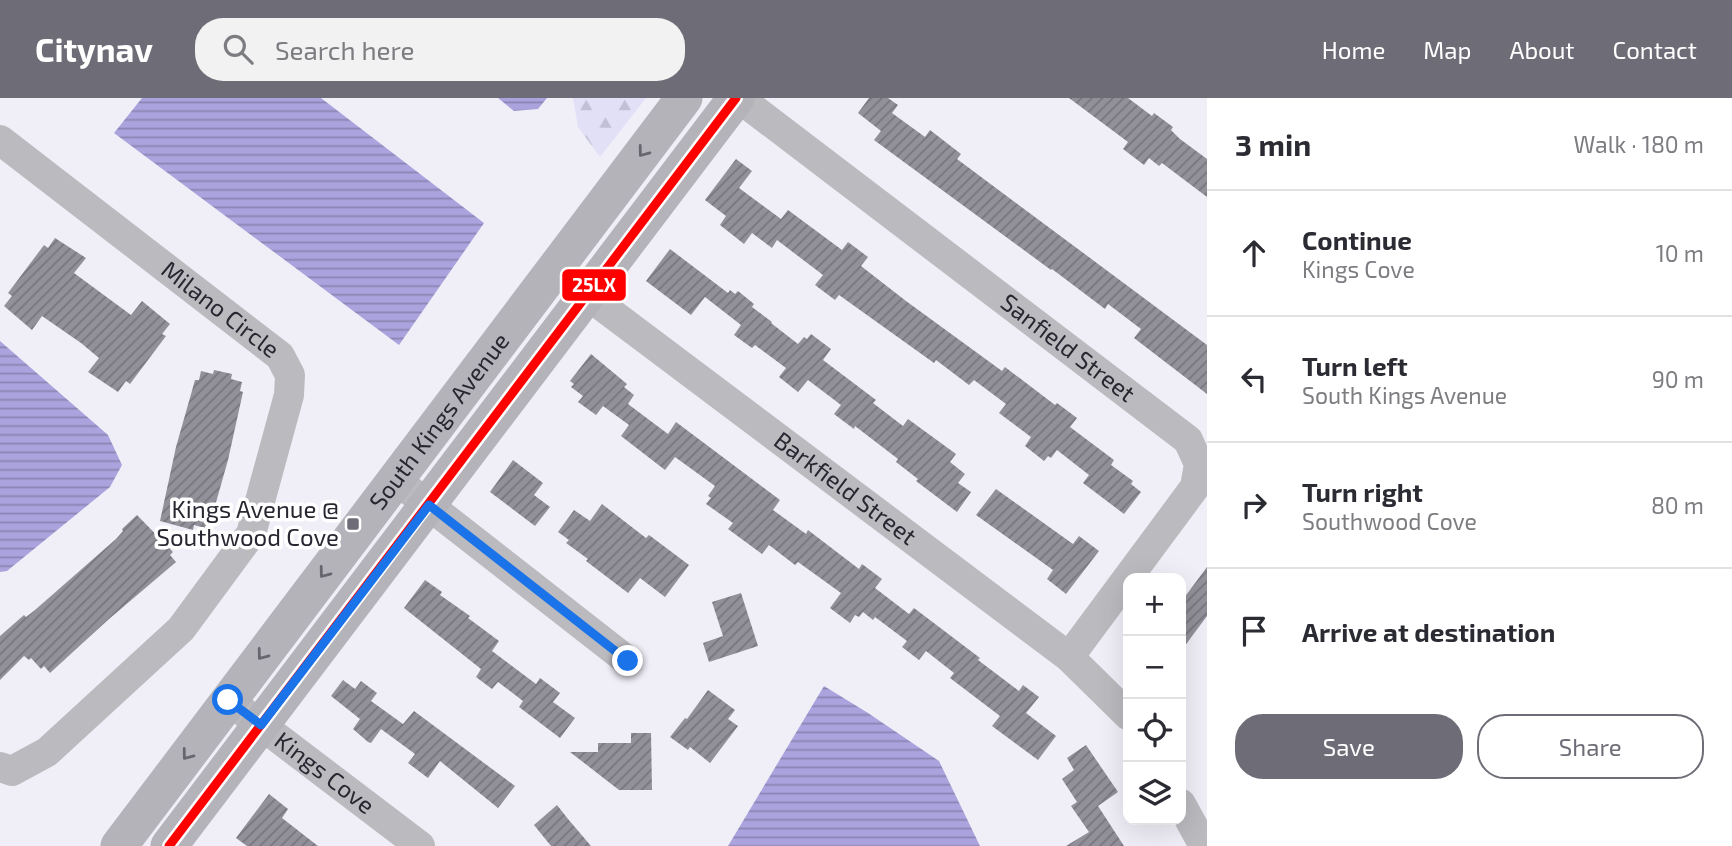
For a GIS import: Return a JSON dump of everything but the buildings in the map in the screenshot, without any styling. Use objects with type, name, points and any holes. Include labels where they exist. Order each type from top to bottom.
[{"type":"main road","name":"South Kings Avenue","points":[[119,846],[684,98]]},
{"type":"main road","name":"South Kings Avenue","points":[[169,846],[738,98]]},
{"type":"street","name":"Sanfield Street","points":[[738,98],[1188,440],[1199,464],[1195,486],[1069,657]]},
{"type":"street","name":"Milano Circle","points":[[0,140],[280,356],[290,376],[289,395],[251,534],[181,629],[47,752],[12,771],[0,767]]},
{"type":"street","name":"Barkfield Street","points":[[554,270],[1069,657],[1123,710]]},
{"type":"street","points":[[395,480],[628,661]]},
{"type":"street","name":"Kings Cove","points":[[228,700],[420,846]]},
{"type":"street","points":[[1186,813],[1204,846]]},
{"type":"green space","points":[[573,98],[646,98],[600,157],[578,127]]},
{"type":"shaded area","points":[[142,98],[321,98],[484,223],[399,345],[114,133]]},
{"type":"shaded area","points":[[498,98],[547,98],[538,109],[514,111]]},
{"type":"shaded area","points":[[0,341],[108,435],[122,465],[110,487],[7,571],[0,572]]},
{"type":"shaded area","points":[[824,686],[939,761],[980,846],[728,846]]},
{"type":"transit line","name":"25LX","points":[[169,846],[736,98]]},
{"type":"place","name":"Kings Avenue @ Southwood Cove","points":[[353,524]]},
{"type":"route","points":[[228,700],[261,725],[429,505],[628,661]]}]
